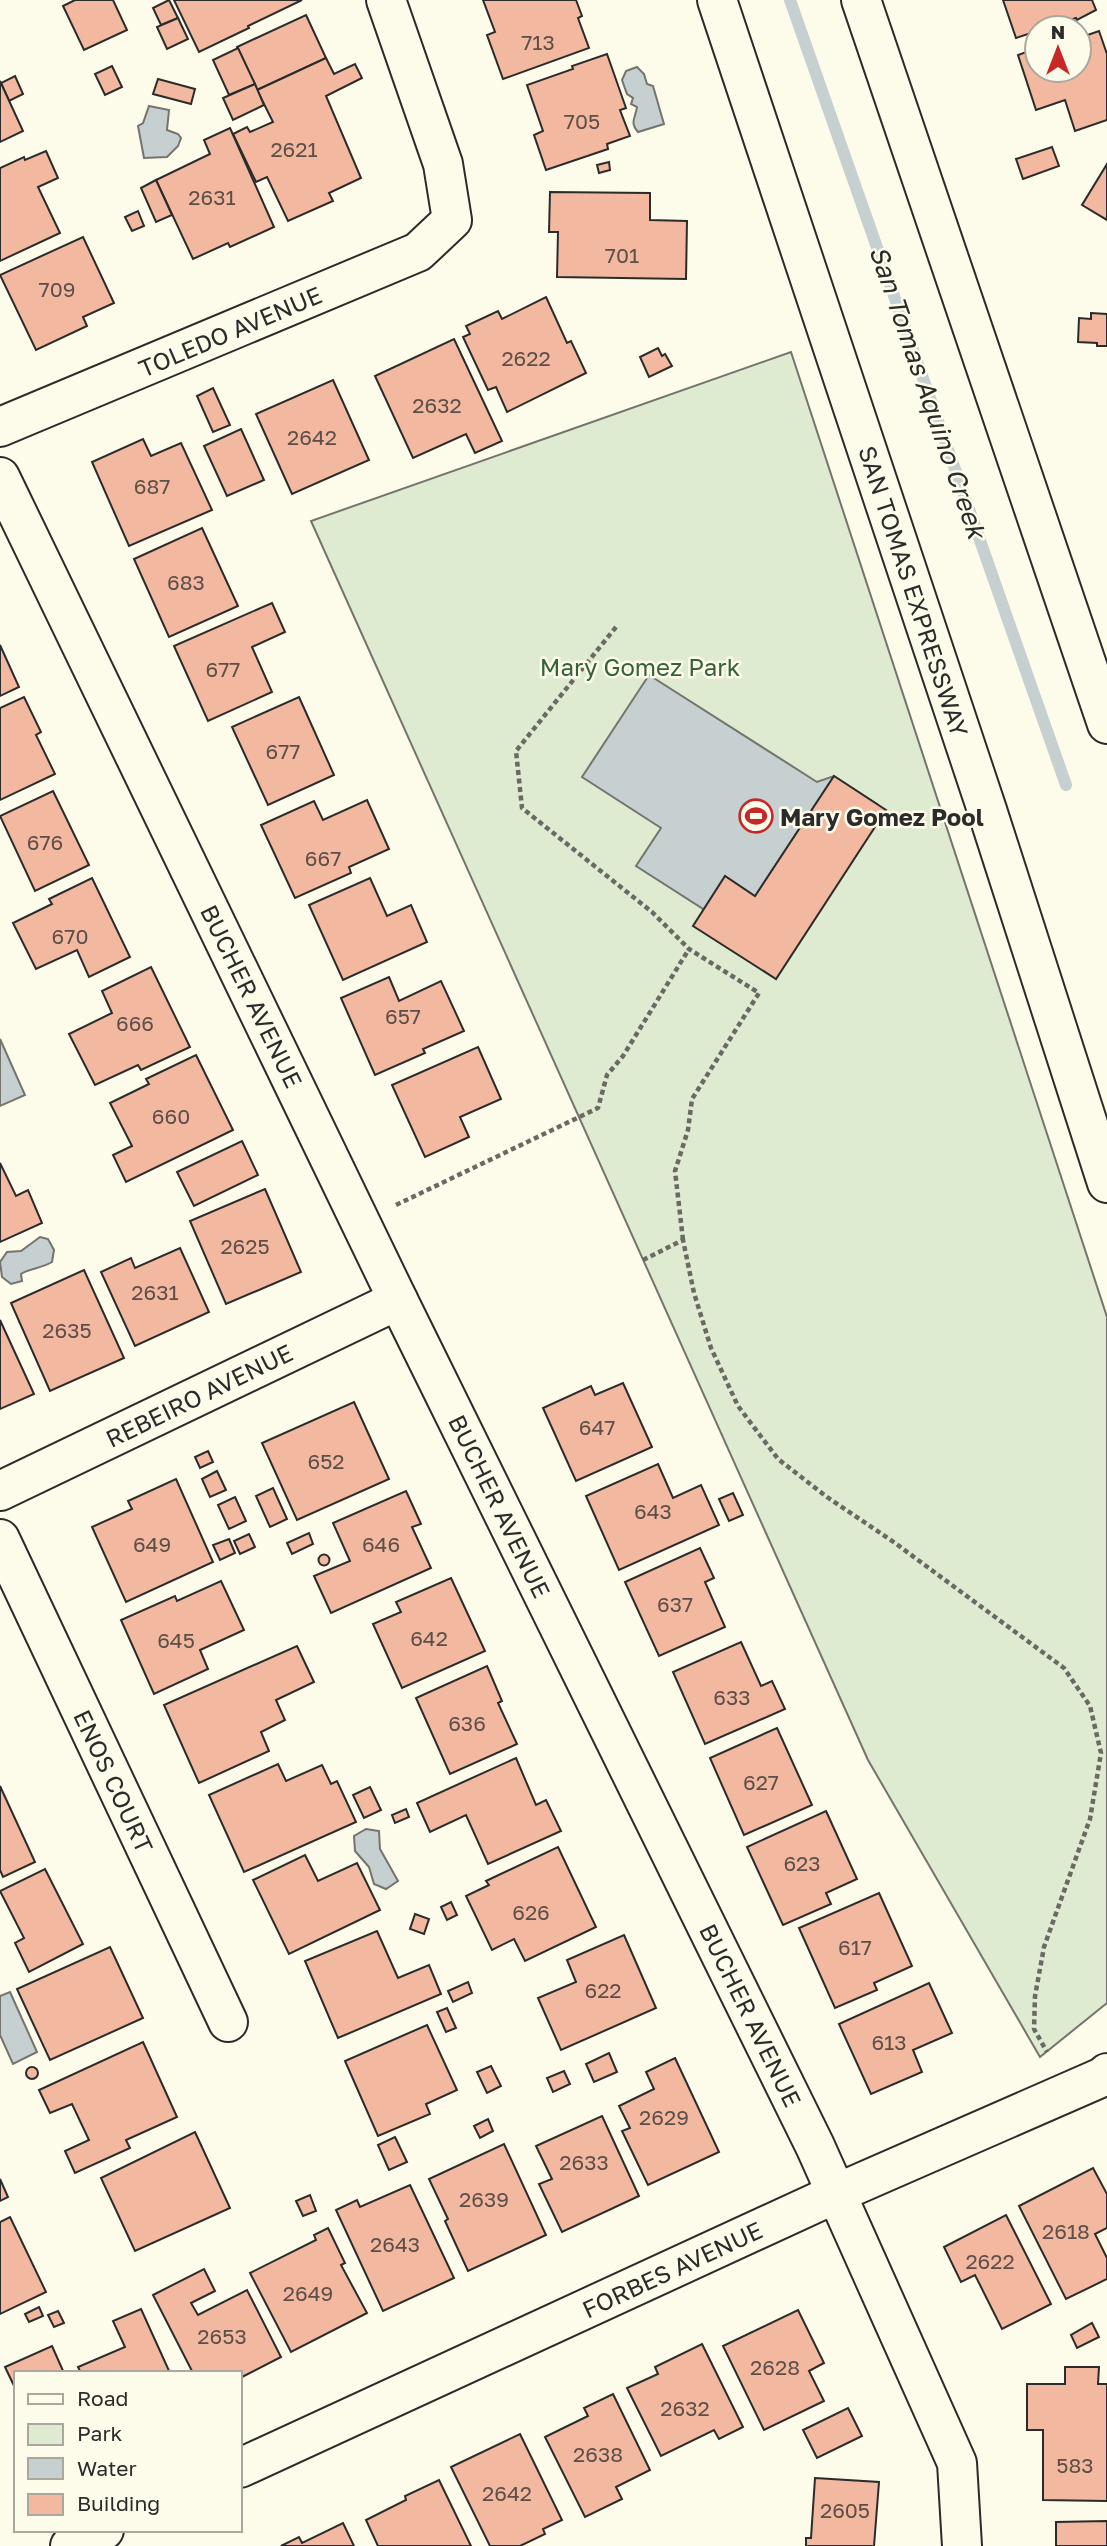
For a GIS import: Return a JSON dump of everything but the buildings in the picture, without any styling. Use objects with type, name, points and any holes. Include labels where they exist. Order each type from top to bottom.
[{"type":"main road","name":"TOLEDO AVENUE","points":[[0,427],[418,252],[452,220],[443,164],[386,0]]},
{"type":"main road","name":"SAN TOMAS EXPRESSWAY","points":[[717,0],[987,810],[1107,1183]]},
{"type":"main road","points":[[861,0],[1107,724]]},
{"type":"main road","name":"BUCHER AVENUE","points":[[0,477],[398,1300],[815,2146],[957,2463],[962,2546]]},
{"type":"main road","name":"REBEIRO AVENUE","points":[[0,1491],[398,1300]]},
{"type":"main road","name":"ENOS COURT","points":[[0,1539],[228,2022]]},
{"type":"main road","name":"FORBES AVENUE","points":[[242,2467],[835,2194],[1107,2075]]},
{"type":"main road","points":[[70,2546],[100,2532]]},
{"type":"path","points":[[616,627],[516,751],[522,808],[652,912],[689,949],[759,993],[692,1099],[688,1130],[675,1171],[683,1240],[694,1293],[711,1349],[738,1406],[778,1459],[1064,1668],[1090,1706],[1101,1753],[1090,1819],[1044,1947],[1035,1996],[1034,2029],[1047,2052]]},
{"type":"path","points":[[392,1206],[598,1108],[607,1075],[623,1056],[689,949]]},
{"type":"path","points":[[643,1260],[683,1240]]},
{"type":"green space","name":"Mary Gomez Park","points":[[791,352],[1107,1317],[1107,2003],[1040,2057],[868,1760],[311,521]]},
{"type":"water","points":[[637,67],[644,74],[647,84],[653,86],[664,124],[638,132],[633,122],[637,107],[631,104],[633,98],[627,94],[622,80],[626,71]]},
{"type":"water","points":[[149,106],[169,110],[167,130],[181,138],[178,146],[167,157],[144,158],[138,126],[143,123]]},
{"type":"water","name":"Mary Gomez Pool","points":[[649,675],[817,782],[834,776],[877,804],[778,957],[636,866],[661,828],[582,777]]},
{"type":"water","points":[[0,1039],[25,1095],[0,1106]]},
{"type":"water","points":[[40,1237],[48,1239],[54,1250],[52,1262],[24,1272],[21,1274],[22,1281],[11,1284],[2,1277],[0,1262],[7,1252],[21,1251]]},
{"type":"water","points":[[366,1829],[379,1831],[380,1849],[398,1881],[386,1889],[374,1884],[369,1867],[355,1851],[354,1836]]},
{"type":"water","points":[[10,1992],[37,2052],[13,2064],[0,2035],[0,1996]]},
{"type":"waterway","name":"San Tomas Aquino Creek","points":[[790,0],[1066,785]]},
{"type":"place","name":"Mary Gomez Pool","points":[[756,816]]}]
